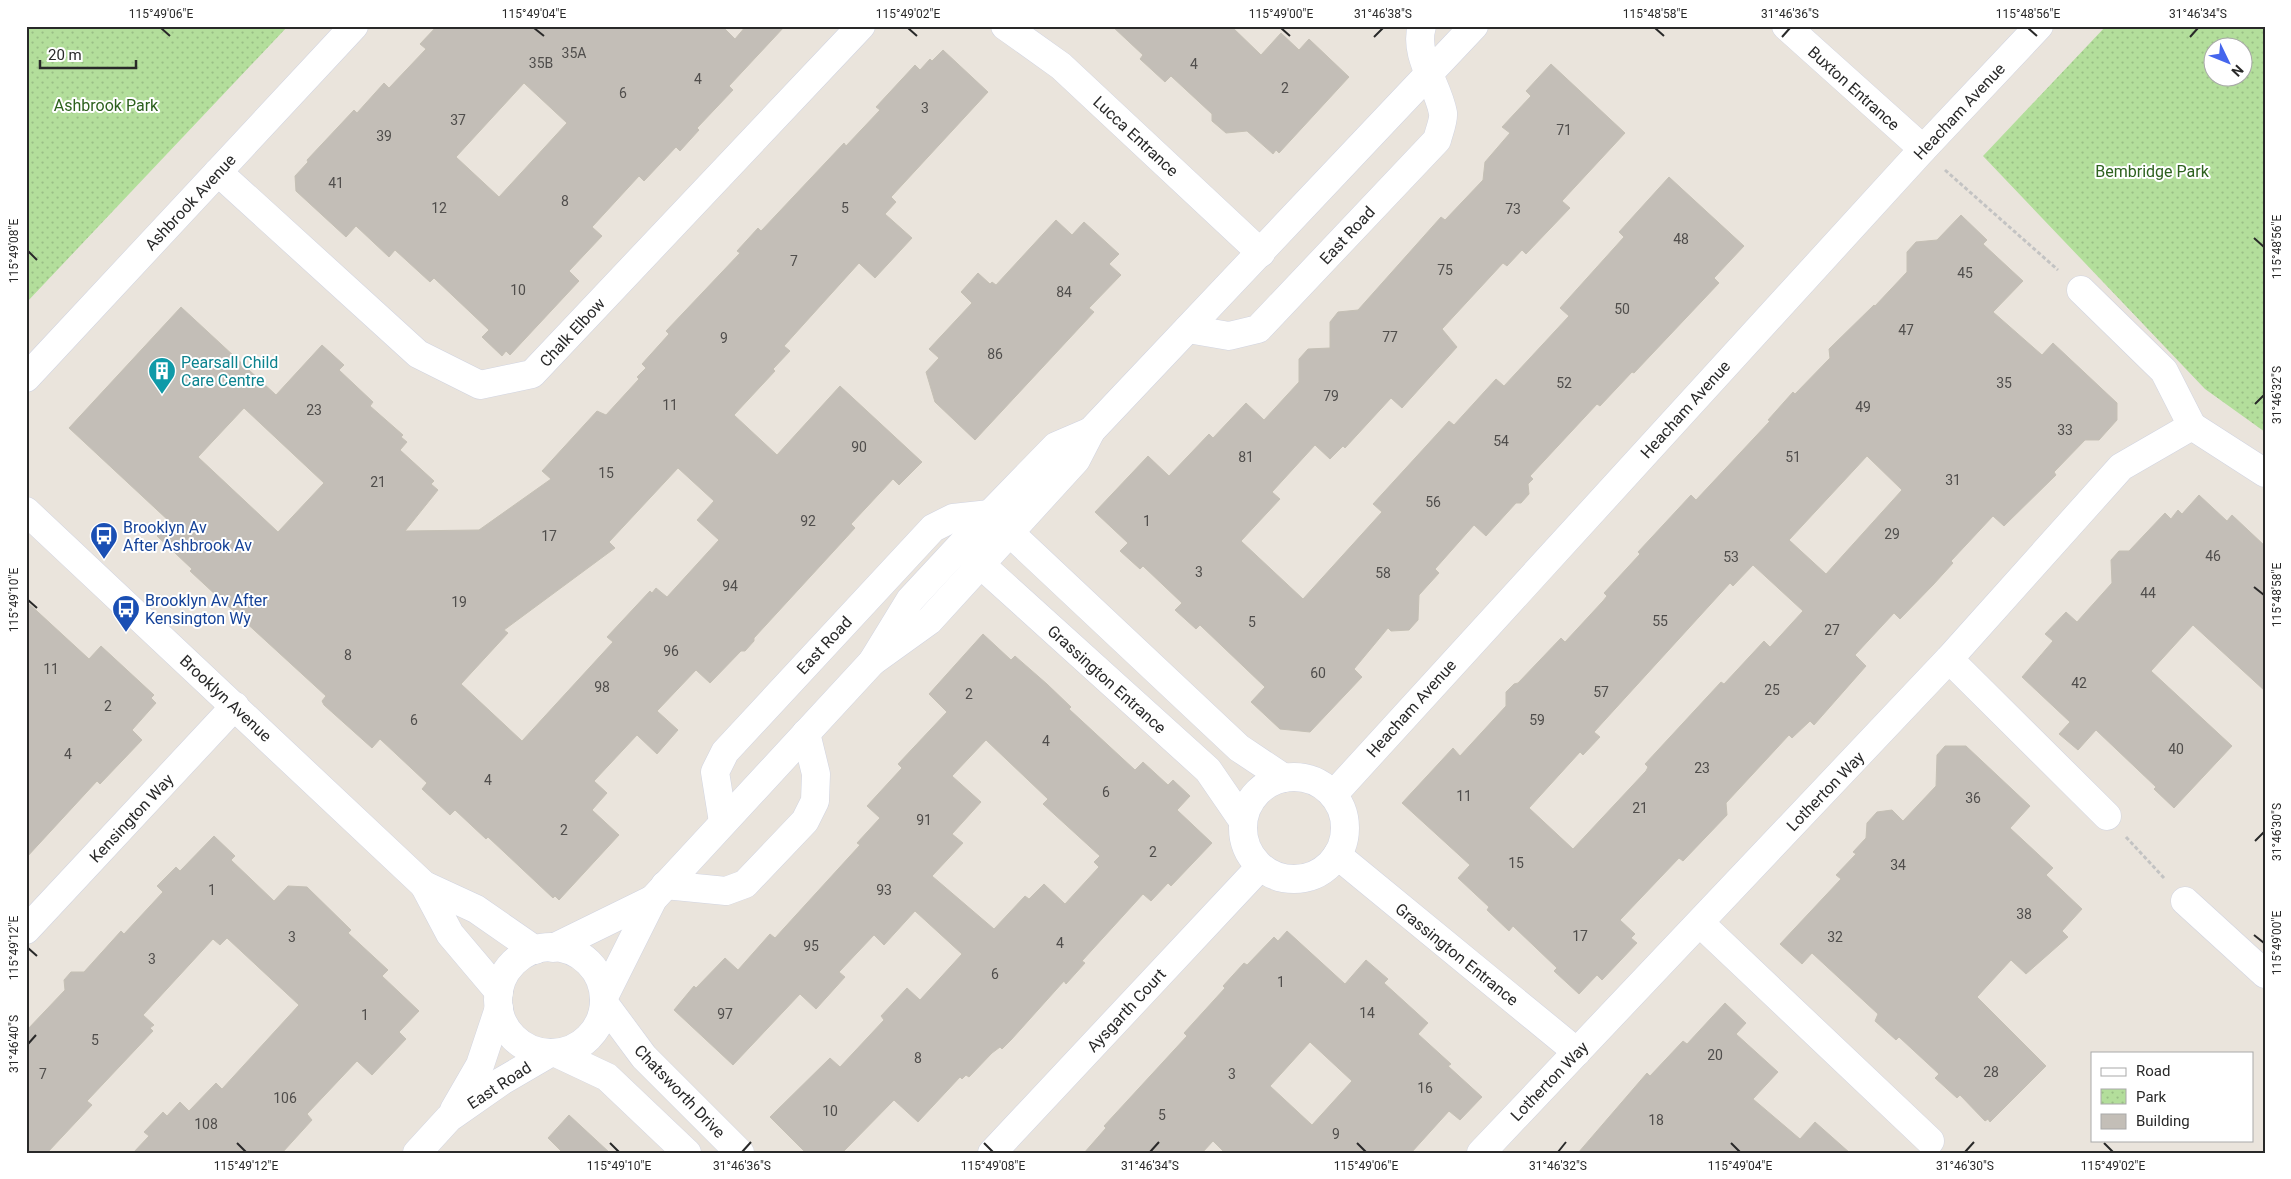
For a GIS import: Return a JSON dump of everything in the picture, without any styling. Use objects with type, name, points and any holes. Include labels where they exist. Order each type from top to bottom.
[{"type":"street","name":"Ashbrook Avenue","points":[[26,378],[354,26]]},
{"type":"street","name":"Chalk Elbow","points":[[218,172],[418,354],[480,385],[532,374],[862,26]]},
{"type":"street","name":"Lucca Entrance","points":[[1005,26],[1061,66],[1261,253]]},
{"type":"street","name":"East Road","points":[[1188,329],[1229,336],[1258,329],[1437,140],[1444,114],[1428,75],[1420,36],[1422,26]]},
{"type":"street","points":[[554,1053],[577,1047],[586,1041],[599,1024],[604,1000],[659,892],[872,662],[929,621],[1076,460],[1092,430],[1474,26]]},
{"type":"street","name":"Buxton Entrance","points":[[1786,26],[1922,149]]},
{"type":"street","name":"Heacham Avenue","points":[[1332,794],[1922,149],[2038,26]]},
{"type":"street","points":[[2081,290],[2164,370],[2192,426],[2265,473]]},
{"type":"street","name":"Lotherton Way","points":[[1481,1153],[1949,660],[2121,467],[2192,426]]},
{"type":"street","points":[[872,662],[910,600],[990,514],[1056,446],[1092,430]]},
{"type":"street","name":"Brooklyn Avenue","points":[[26,511],[424,886],[450,934],[499,1000]]},
{"type":"street","points":[[990,514],[1239,748],[1284,778]]},
{"type":"street","name":"East Road","points":[[723,822],[715,772],[725,752],[933,528],[953,518],[990,514]]},
{"type":"street","name":"Grassington Entrance","points":[[960,546],[1208,770],[1243,821]]},
{"type":"street","points":[[1949,660],[2107,816]]},
{"type":"street","name":"Kensington Way","points":[[26,930],[235,706]]},
{"type":"street","points":[[687,1153],[606,1077],[554,1053],[534,1050],[519,1043],[508,1031],[499,1000],[509,968],[523,956],[544,949],[659,892],[726,891],[745,884],[805,821],[815,801],[816,774],[806,733]]},
{"type":"street","points":[[1302,777],[1319,783],[1332,794],[1339,804],[1345,821],[1344,839],[1337,855],[1326,868],[1310,877],[1292,879],[1275,876],[1260,867],[1250,856],[1243,839],[1243,821],[1248,804],[1259,790],[1268,784],[1284,778],[1302,777]]},
{"type":"street","name":"Grassington Entrance","points":[[1337,855],[1577,1052]]},
{"type":"street","name":"Aysgarth Court","points":[[992,1153],[1260,867]]},
{"type":"street","name":"Brooklyn Avenue","points":[[424,886],[476,909],[544,949]]},
{"type":"street","points":[[2185,901],[2265,974]]},
{"type":"street","points":[[1700,922],[1930,1141]]},
{"type":"street","points":[[544,949],[578,954],[591,965],[600,980],[604,1000]]},
{"type":"street","name":"East Road","points":[[449,1118],[480,1065],[499,1000]]},
{"type":"street","name":"Chatsworth Drive","points":[[604,1000],[644,1057],[740,1153]]},
{"type":"street","name":"East Road","points":[[416,1153],[449,1118],[502,1081],[554,1053]]},
{"type":"path","points":[[1922,149],[2081,290]]},
{"type":"path","points":[[2107,816],[2185,901]]},
{"type":"green space","name":"Ashbrook Park","points":[[26,26],[288,26],[26,303]]},
{"type":"green space","name":"Bembridge Park","points":[[2106,26],[2265,26],[2265,432],[2205,389],[1983,156]]},
{"type":"building","points":[[437,26],[722,26],[735,39],[746,26],[785,26],[729,86],[733,90],[697,128],[699,130],[680,151],[676,147],[644,181],[639,176],[592,227],[602,236],[569,271],[579,281],[510,355],[506,351],[502,356],[482,337],[489,330],[434,278],[430,282],[395,250],[389,257],[356,226],[346,237],[296,191],[295,176],[308,162],[307,160],[354,110],[357,113],[384,83],[389,88],[426,49],[420,44]],"holes":[[[524,83],[567,123],[499,197],[456,157]]]},
{"type":"building","points":[[1112,26],[1231,26],[1261,55],[1281,33],[1299,50],[1309,39],[1349,77],[1279,153],[1276,150],[1273,154],[1247,131],[1226,133],[1212,121],[1212,114],[1171,76],[1165,82],[1140,59],[1143,55]]},
{"type":"building","points":[[943,50],[988,92],[891,197],[896,202],[885,214],[912,238],[875,278],[859,263],[784,346],[790,351],[773,369],[775,371],[734,415],[777,455],[840,386],[922,462],[899,485],[893,479],[851,524],[855,528],[754,638],[754,641],[745,651],[741,651],[710,683],[696,670],[657,711],[678,730],[657,754],[637,735],[594,781],[607,793],[592,810],[619,835],[559,900],[555,896],[553,898],[488,837],[486,839],[455,810],[450,815],[422,789],[427,783],[380,739],[372,748],[324,705],[322,701],[326,696],[190,571],[192,569],[157,536],[170,522],[69,428],[181,307],[276,395],[322,345],[344,365],[339,370],[373,402],[370,406],[403,435],[401,437],[407,442],[400,450],[434,481],[431,484],[438,490],[405,531],[479,530],[551,479],[542,471],[597,411],[606,415],[639,379],[637,377],[646,368],[642,364],[669,334],[666,331],[740,253],[737,251],[758,228],[761,231],[844,143],[846,146],[880,110],[876,107],[915,65],[920,70],[930,59],[932,61]],"holes":[[[244,408],[324,483],[278,532],[198,457]],[[678,468],[714,501],[697,520],[719,540],[667,597],[656,588],[652,593],[650,591],[607,637],[613,642],[522,741],[461,684],[508,633],[504,630],[615,548],[609,542]]]},
{"type":"building","points":[[1551,64],[1625,133],[1562,201],[1570,208],[1526,254],[1522,250],[1507,266],[1503,263],[1442,329],[1457,347],[1402,408],[1391,398],[1345,448],[1343,446],[1330,459],[1315,445],[1272,492],[1280,499],[1241,541],[1303,599],[1382,512],[1373,504],[1449,421],[1454,425],[1496,379],[1504,386],[1569,316],[1560,308],[1624,237],[1619,232],[1669,177],[1744,246],[1714,278],[1719,283],[1634,373],[1632,372],[1600,406],[1597,404],[1530,476],[1533,479],[1528,484],[1529,494],[1521,503],[1516,503],[1486,536],[1474,525],[1435,569],[1439,573],[1419,595],[1418,620],[1409,630],[1391,631],[1388,628],[1354,669],[1362,677],[1310,732],[1280,729],[1251,702],[1265,687],[1200,625],[1196,629],[1175,610],[1182,603],[1143,566],[1140,569],[1120,551],[1128,543],[1095,512],[1148,456],[1169,476],[1209,434],[1213,438],[1246,403],[1264,420],[1299,382],[1299,359],[1308,349],[1330,348],[1330,322],[1338,312],[1358,310],[1441,217],[1445,220],[1483,180],[1485,162],[1510,133],[1502,127],[1531,96],[1526,91]]},
{"type":"building","points":[[1961,215],[1987,240],[1983,244],[2023,281],[1993,312],[2042,355],[2053,343],[2117,403],[2117,420],[2099,440],[2085,440],[2054,472],[2056,475],[2004,526],[1993,516],[1951,561],[1953,563],[1900,619],[1894,613],[1855,655],[1866,666],[1814,725],[1810,721],[1792,738],[1789,735],[1726,803],[1727,815],[1683,861],[1679,858],[1620,920],[1635,934],[1631,938],[1637,943],[1602,980],[1597,975],[1579,994],[1554,971],[1557,968],[1513,926],[1509,931],[1487,910],[1489,907],[1458,878],[1470,865],[1402,803],[1453,748],[1460,756],[1506,706],[1506,692],[1514,684],[1518,683],[1561,638],[1565,642],[1603,601],[1607,596],[1604,593],[1640,554],[1638,552],[1691,495],[1696,500],[1770,421],[1768,420],[1793,392],[1795,394],[1830,358],[1829,349],[1875,306],[1907,272],[1907,252],[1916,242],[1937,240]],"holes":[[[1867,456],[1902,490],[1826,574],[1789,540]],[[1753,565],[1803,611],[1770,647],[1764,641],[1724,684],[1721,682],[1645,764],[1648,767],[1646,771],[1573,849],[1529,808],[1580,752],[1583,755],[1600,737],[1594,732],[1730,583],[1733,586]]]},
{"type":"building","points":[[1056,220],[1072,235],[1084,222],[1119,254],[1109,264],[1121,275],[1089,308],[1094,312],[975,440],[935,402],[926,372],[939,358],[929,349],[972,303],[961,292],[978,273],[990,284],[992,282],[996,285]]},
{"type":"building","points":[[2199,495],[2227,521],[2232,515],[2265,546],[2265,691],[2193,625],[2151,671],[2232,746],[2174,808],[2154,789],[2156,787],[2096,730],[2078,750],[2059,734],[2070,722],[2022,677],[2053,641],[2045,634],[2066,612],[2077,622],[2112,583],[2111,560],[2119,551],[2129,551],[2165,513],[2171,519],[2178,510],[2182,514]]},
{"type":"building","points":[[26,601],[89,659],[101,646],[154,695],[151,698],[156,703],[132,730],[142,740],[100,784],[97,781],[26,858]]},
{"type":"building","points":[[983,634],[1011,660],[1015,656],[1047,684],[1071,707],[1069,709],[1135,770],[1143,762],[1168,785],[1173,780],[1190,796],[1177,810],[1212,843],[1171,886],[1168,883],[1151,901],[1143,894],[1082,961],[1085,963],[1066,984],[1064,981],[1011,1040],[1002,1049],[1000,1047],[992,1053],[969,1077],[966,1075],[962,1079],[960,1077],[918,1122],[894,1100],[842,1153],[806,1153],[770,1117],[830,1058],[840,1067],[884,1020],[881,1016],[907,988],[920,1000],[962,954],[915,911],[884,945],[874,935],[839,972],[845,977],[816,1009],[800,994],[733,1065],[674,1010],[694,986],[696,988],[725,958],[738,970],[770,934],[775,938],[860,845],[857,843],[880,818],[867,806],[902,768],[898,764],[947,712],[929,694]],"holes":[[[986,740],[1048,799],[1043,804],[1100,856],[1094,862],[1099,867],[1065,904],[1044,884],[1029,899],[1025,896],[994,929],[932,876],[963,843],[952,834],[981,802],[952,776]]]},
{"type":"building","points":[[1945,746],[1966,746],[2030,806],[2010,828],[2053,868],[2046,875],[2082,909],[2062,931],[2068,937],[2026,974],[2011,960],[1977,997],[2046,1066],[1990,1122],[1988,1119],[1985,1121],[1960,1095],[1957,1098],[1935,1078],[1939,1074],[1899,1037],[1896,1040],[1875,1021],[1878,1014],[1812,953],[1802,964],[1780,944],[1841,879],[1836,875],[1856,854],[1853,852],[1866,838],[1867,823],[1877,812],[1892,810],[1903,821],[1936,786],[1937,755]]},
{"type":"building","points":[[214,836],[235,856],[231,860],[274,901],[288,886],[307,887],[351,930],[348,933],[388,970],[382,976],[419,1011],[399,1032],[406,1039],[372,1075],[357,1061],[307,1114],[312,1120],[282,1153],[133,1153],[149,1136],[144,1132],[163,1112],[167,1116],[180,1102],[189,1111],[216,1083],[222,1089],[299,1005],[227,938],[220,945],[213,939],[143,1015],[154,1025],[150,1028],[153,1031],[87,1101],[92,1105],[47,1153],[26,1153],[26,1031],[65,990],[64,980],[71,972],[84,972],[121,931],[124,934],[163,892],[157,886],[176,867],[180,871]]},
{"type":"building","points":[[1287,931],[1345,984],[1366,960],[1388,979],[1384,983],[1428,1023],[1418,1034],[1451,1064],[1448,1066],[1482,1097],[1460,1120],[1449,1111],[1411,1153],[1225,1153],[1213,1141],[1202,1153],[1084,1153],[1106,1128],[1104,1126],[1187,1036],[1184,1033],[1225,988],[1223,986],[1244,963],[1247,965],[1274,937],[1278,941]],"holes":[[[1310,1042],[1352,1081],[1312,1125],[1270,1086]]]},
{"type":"building","points":[[1725,1003],[1746,1023],[1736,1034],[1778,1072],[1753,1099],[1800,1139],[1815,1122],[1850,1153],[1578,1153],[1647,1073],[1650,1076],[1683,1041],[1687,1044]]},
{"type":"building","points":[[569,1115],[610,1153],[563,1153],[548,1138]]},
{"type":"place","name":"Pearsall Child Care Centre","points":[[162,395]]},
{"type":"place","name":"Brooklyn Av After Ashbrook Av","points":[[104,560]]},
{"type":"place","name":"Brooklyn Av After Kensington Wy","points":[[126,633]]}]
